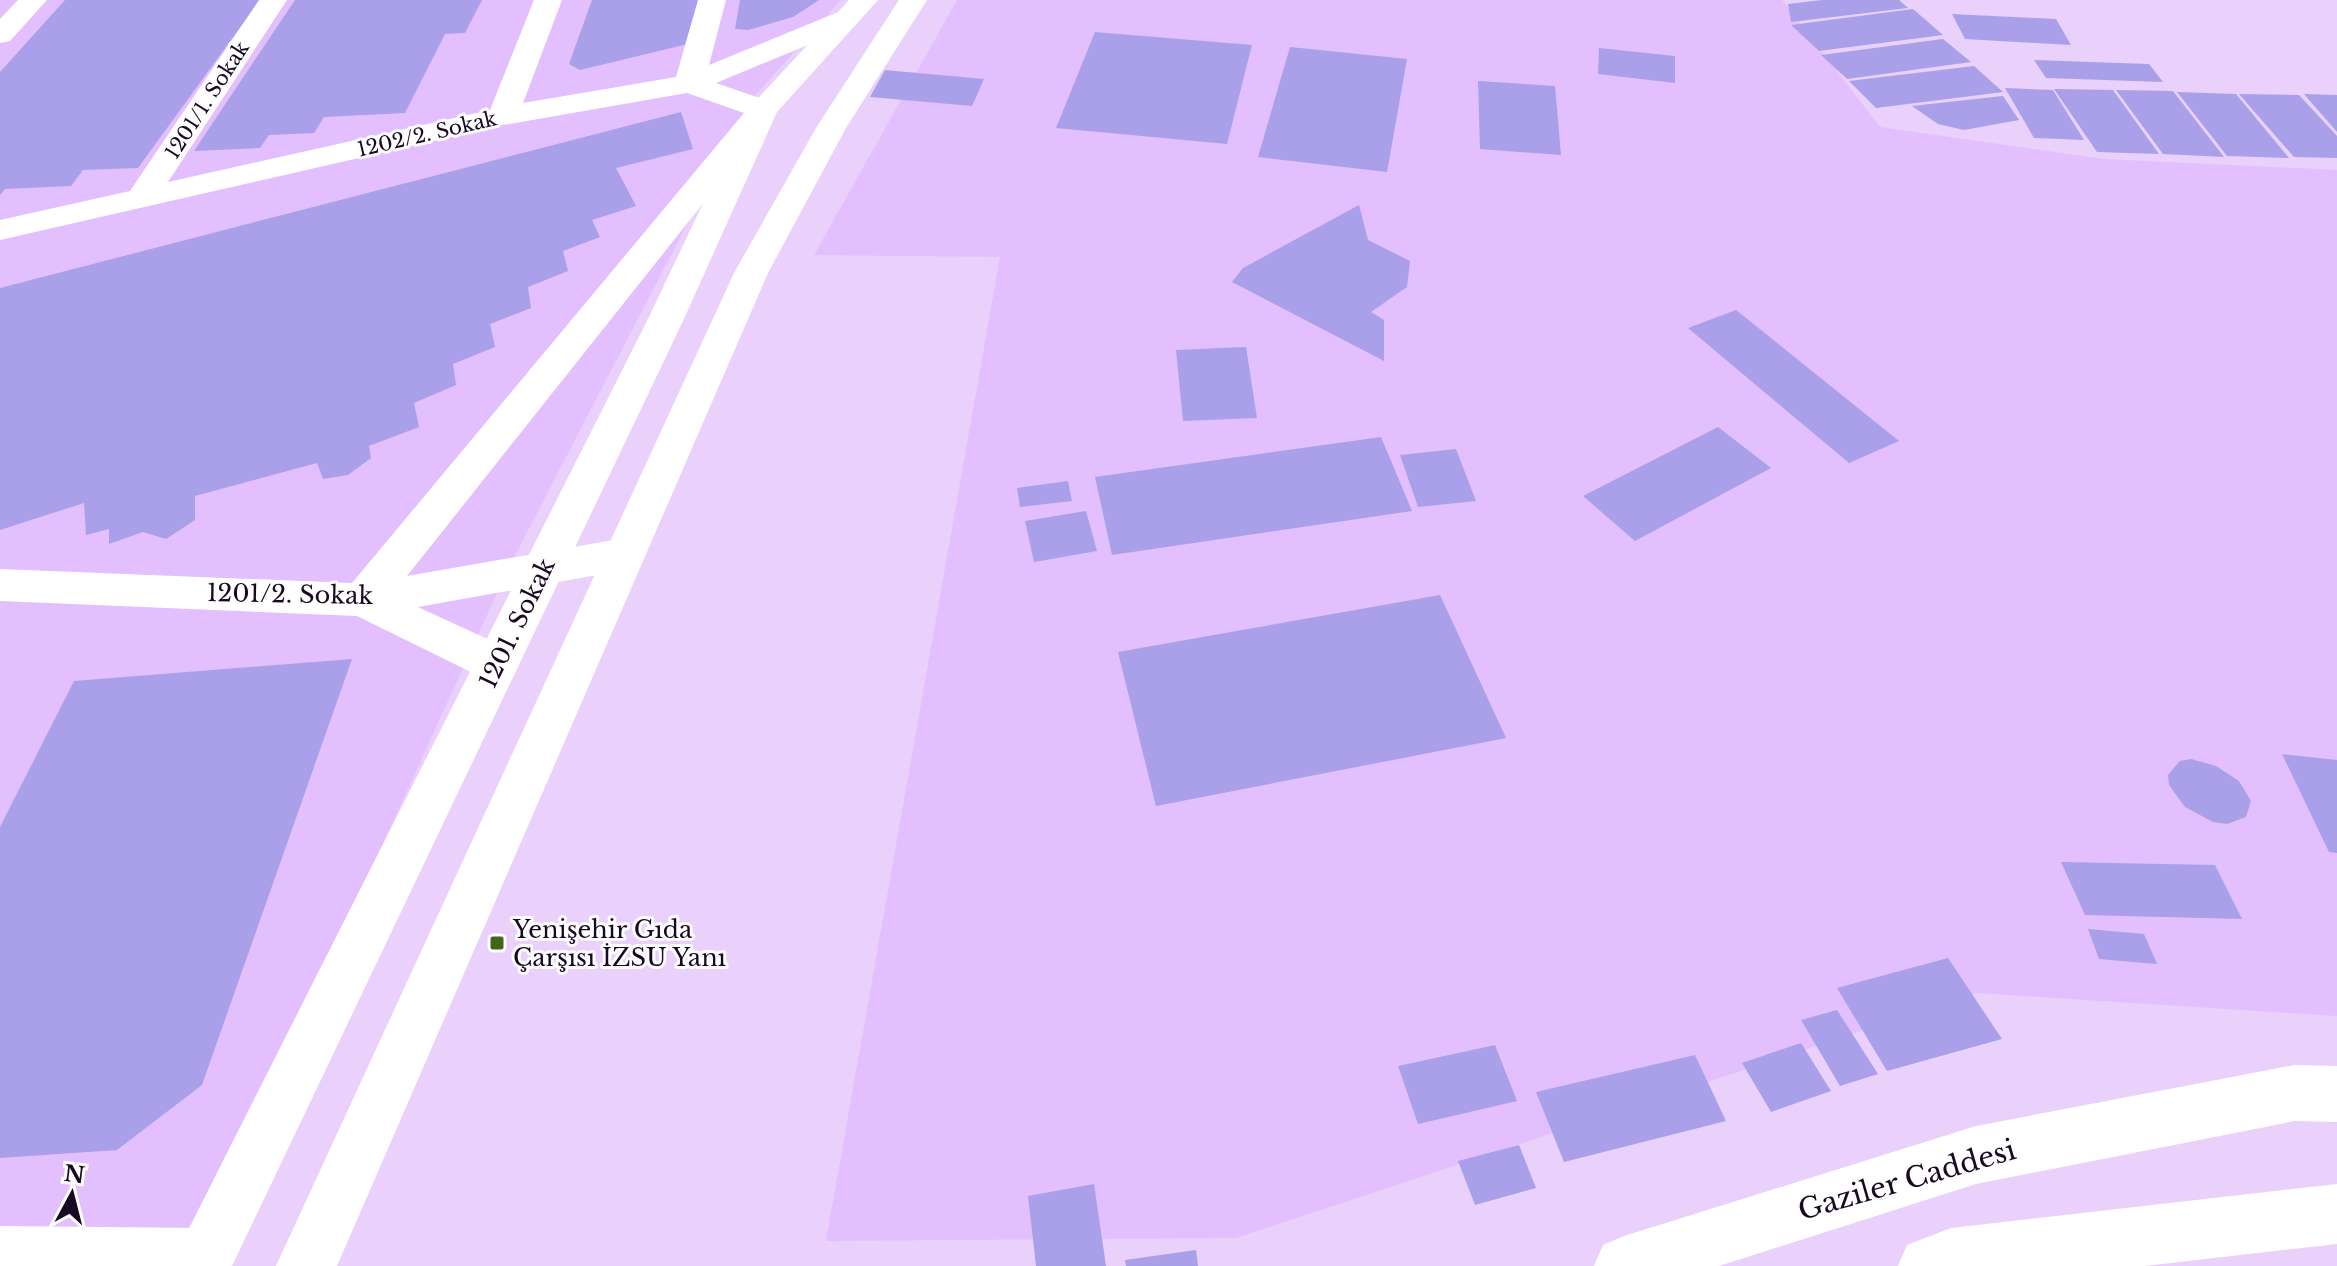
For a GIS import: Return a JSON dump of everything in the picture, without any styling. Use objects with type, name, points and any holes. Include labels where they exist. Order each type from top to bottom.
[{"type":"main road","name":"1201/1. Sokak","points":[[141,199],[273,0]]},
{"type":"main road","points":[[503,116],[548,0]]},
{"type":"main road","points":[[712,0],[689,84],[763,109]]},
{"type":"main road","points":[[306,1266],[751,273],[831,128],[913,0]]},
{"type":"main road","name":"1202/2. Sokak","points":[[0,230],[503,116],[689,84],[855,9]]},
{"type":"main road","name":"1201. Sokak","points":[[202,1262],[665,321],[763,109],[855,9]]},
{"type":"main road","points":[[751,273],[726,264],[733,236],[758,174],[763,109]]},
{"type":"main road","points":[[497,664],[363,600],[763,109]]},
{"type":"main road","name":"1201/2. Sokak","points":[[0,585],[363,600],[546,565],[625,554]]},
{"type":"main road","name":"Gaziler Caddesi","points":[[1624,1266],[1976,1155],[2295,1093],[2337,1094]]},
{"type":"main road","points":[[1928,1266],[1951,1258],[2337,1214]]},
{"type":"main road","points":[[0,1256],[202,1262]]},
{"type":"shaded area","points":[[0,0],[841,0],[752,99],[508,569],[195,1257],[181,1266],[0,1266]]},
{"type":"shaded area","points":[[957,0],[1782,0],[1880,127],[2104,159],[2337,170],[2337,1016],[1976,993],[1236,1238],[826,1241],[1000,257],[814,255]]},
{"type":"building","points":[[65,0],[260,0],[138,168],[83,170],[71,186],[5,189],[0,195],[0,72]]},
{"type":"building","points":[[295,0],[482,0],[465,33],[445,34],[405,113],[324,117],[314,133],[269,135],[260,148],[194,151]]},
{"type":"building","points":[[592,0],[699,0],[688,44],[580,70],[569,64]]},
{"type":"building","points":[[740,0],[819,0],[793,17],[748,30],[735,29]]},
{"type":"building","points":[[1822,0],[1899,0],[1908,8],[1791,22],[1788,4]]},
{"type":"building","points":[[1913,9],[1943,35],[1819,51],[1791,25]]},
{"type":"building","points":[[1952,14],[2056,19],[2071,45],[1965,39]]},
{"type":"building","points":[[1095,32],[1252,45],[1227,144],[1056,128]]},
{"type":"building","points":[[1943,39],[1971,62],[1847,79],[1821,55]]},
{"type":"building","points":[[1290,47],[1407,59],[1387,172],[1258,157]]},
{"type":"building","points":[[1599,48],[1675,56],[1675,83],[1598,74]]},
{"type":"building","points":[[2034,60],[2149,64],[2163,82],[2046,78]]},
{"type":"building","points":[[1974,66],[2003,92],[1876,108],[1849,81]]},
{"type":"building","points":[[885,70],[984,79],[972,106],[870,97]]},
{"type":"building","points":[[1478,81],[1555,86],[1561,155],[1480,149]]},
{"type":"building","points":[[2005,88],[2053,90],[2084,140],[2034,138]]},
{"type":"building","points":[[2054,89],[2113,90],[2159,154],[2097,152]]},
{"type":"building","points":[[2116,90],[2173,91],[2224,157],[2163,154]]},
{"type":"building","points":[[2177,92],[2236,94],[2289,158],[2227,156]]},
{"type":"building","points":[[2239,94],[2299,95],[2337,136],[2337,158],[2294,157]]},
{"type":"building","points":[[2304,94],[2337,95],[2337,132]]},
{"type":"building","points":[[2003,96],[2019,120],[1964,130],[1938,124],[1912,106]]},
{"type":"building","points":[[681,112],[693,149],[616,168],[636,206],[592,220],[600,237],[563,251],[568,271],[528,287],[531,308],[490,324],[495,347],[453,364],[456,385],[414,403],[419,427],[369,446],[371,458],[348,475],[323,479],[317,463],[195,496],[195,520],[166,539],[143,532],[109,544],[109,529],[86,535],[84,503],[0,530],[0,288]]},
{"type":"building","points":[[1359,205],[1368,240],[1410,261],[1407,287],[1371,312],[1384,320],[1384,361],[1232,282],[1243,268]]},
{"type":"building","points":[[1736,310],[1899,441],[1849,463],[1688,328]]},
{"type":"building","points":[[1246,347],[1257,418],[1183,421],[1176,350]]},
{"type":"building","points":[[1718,427],[1771,468],[1635,541],[1583,496]]},
{"type":"building","points":[[1381,437],[1412,511],[1112,555],[1095,477]]},
{"type":"building","points":[[1456,449],[1476,501],[1418,507],[1400,455]]},
{"type":"building","points":[[1068,481],[1072,501],[1020,507],[1017,488]]},
{"type":"building","points":[[1086,511],[1097,551],[1034,562],[1025,521]]},
{"type":"building","points":[[1440,595],[1506,738],[1156,806],[1118,652]]},
{"type":"building","points":[[352,659],[202,1085],[117,1150],[0,1158],[0,827],[74,681]]},
{"type":"building","points":[[2282,754],[2337,760],[2337,853],[2329,852]]},
{"type":"building","points":[[2191,759],[2216,766],[2239,781],[2251,801],[2246,817],[2227,824],[2213,822],[2185,807],[2169,785],[2168,775],[2180,761]]},
{"type":"building","points":[[2061,862],[2215,865],[2242,919],[2085,915]]},
{"type":"building","points":[[2088,929],[2144,934],[2157,964],[2099,959]]},
{"type":"building","points":[[1948,958],[2002,1039],[1887,1071],[1837,988]]},
{"type":"building","points":[[1837,1010],[1878,1074],[1840,1086],[1801,1020]]},
{"type":"building","points":[[1801,1043],[1831,1091],[1771,1112],[1742,1063]]},
{"type":"building","points":[[1495,1045],[1517,1101],[1418,1124],[1398,1066]]},
{"type":"building","points":[[1695,1055],[1726,1121],[1564,1162],[1536,1092]]},
{"type":"building","points":[[1519,1145],[1536,1188],[1475,1205],[1458,1161]]},
{"type":"building","points":[[1094,1184],[1106,1266],[1036,1266],[1028,1196]]},
{"type":"building","points":[[1196,1250],[1198,1266],[1126,1266],[1125,1260]]},
{"type":"place","name":"Yenişehir Gıda Çarşısı İZSU Yanı","points":[[497,943]]}]
